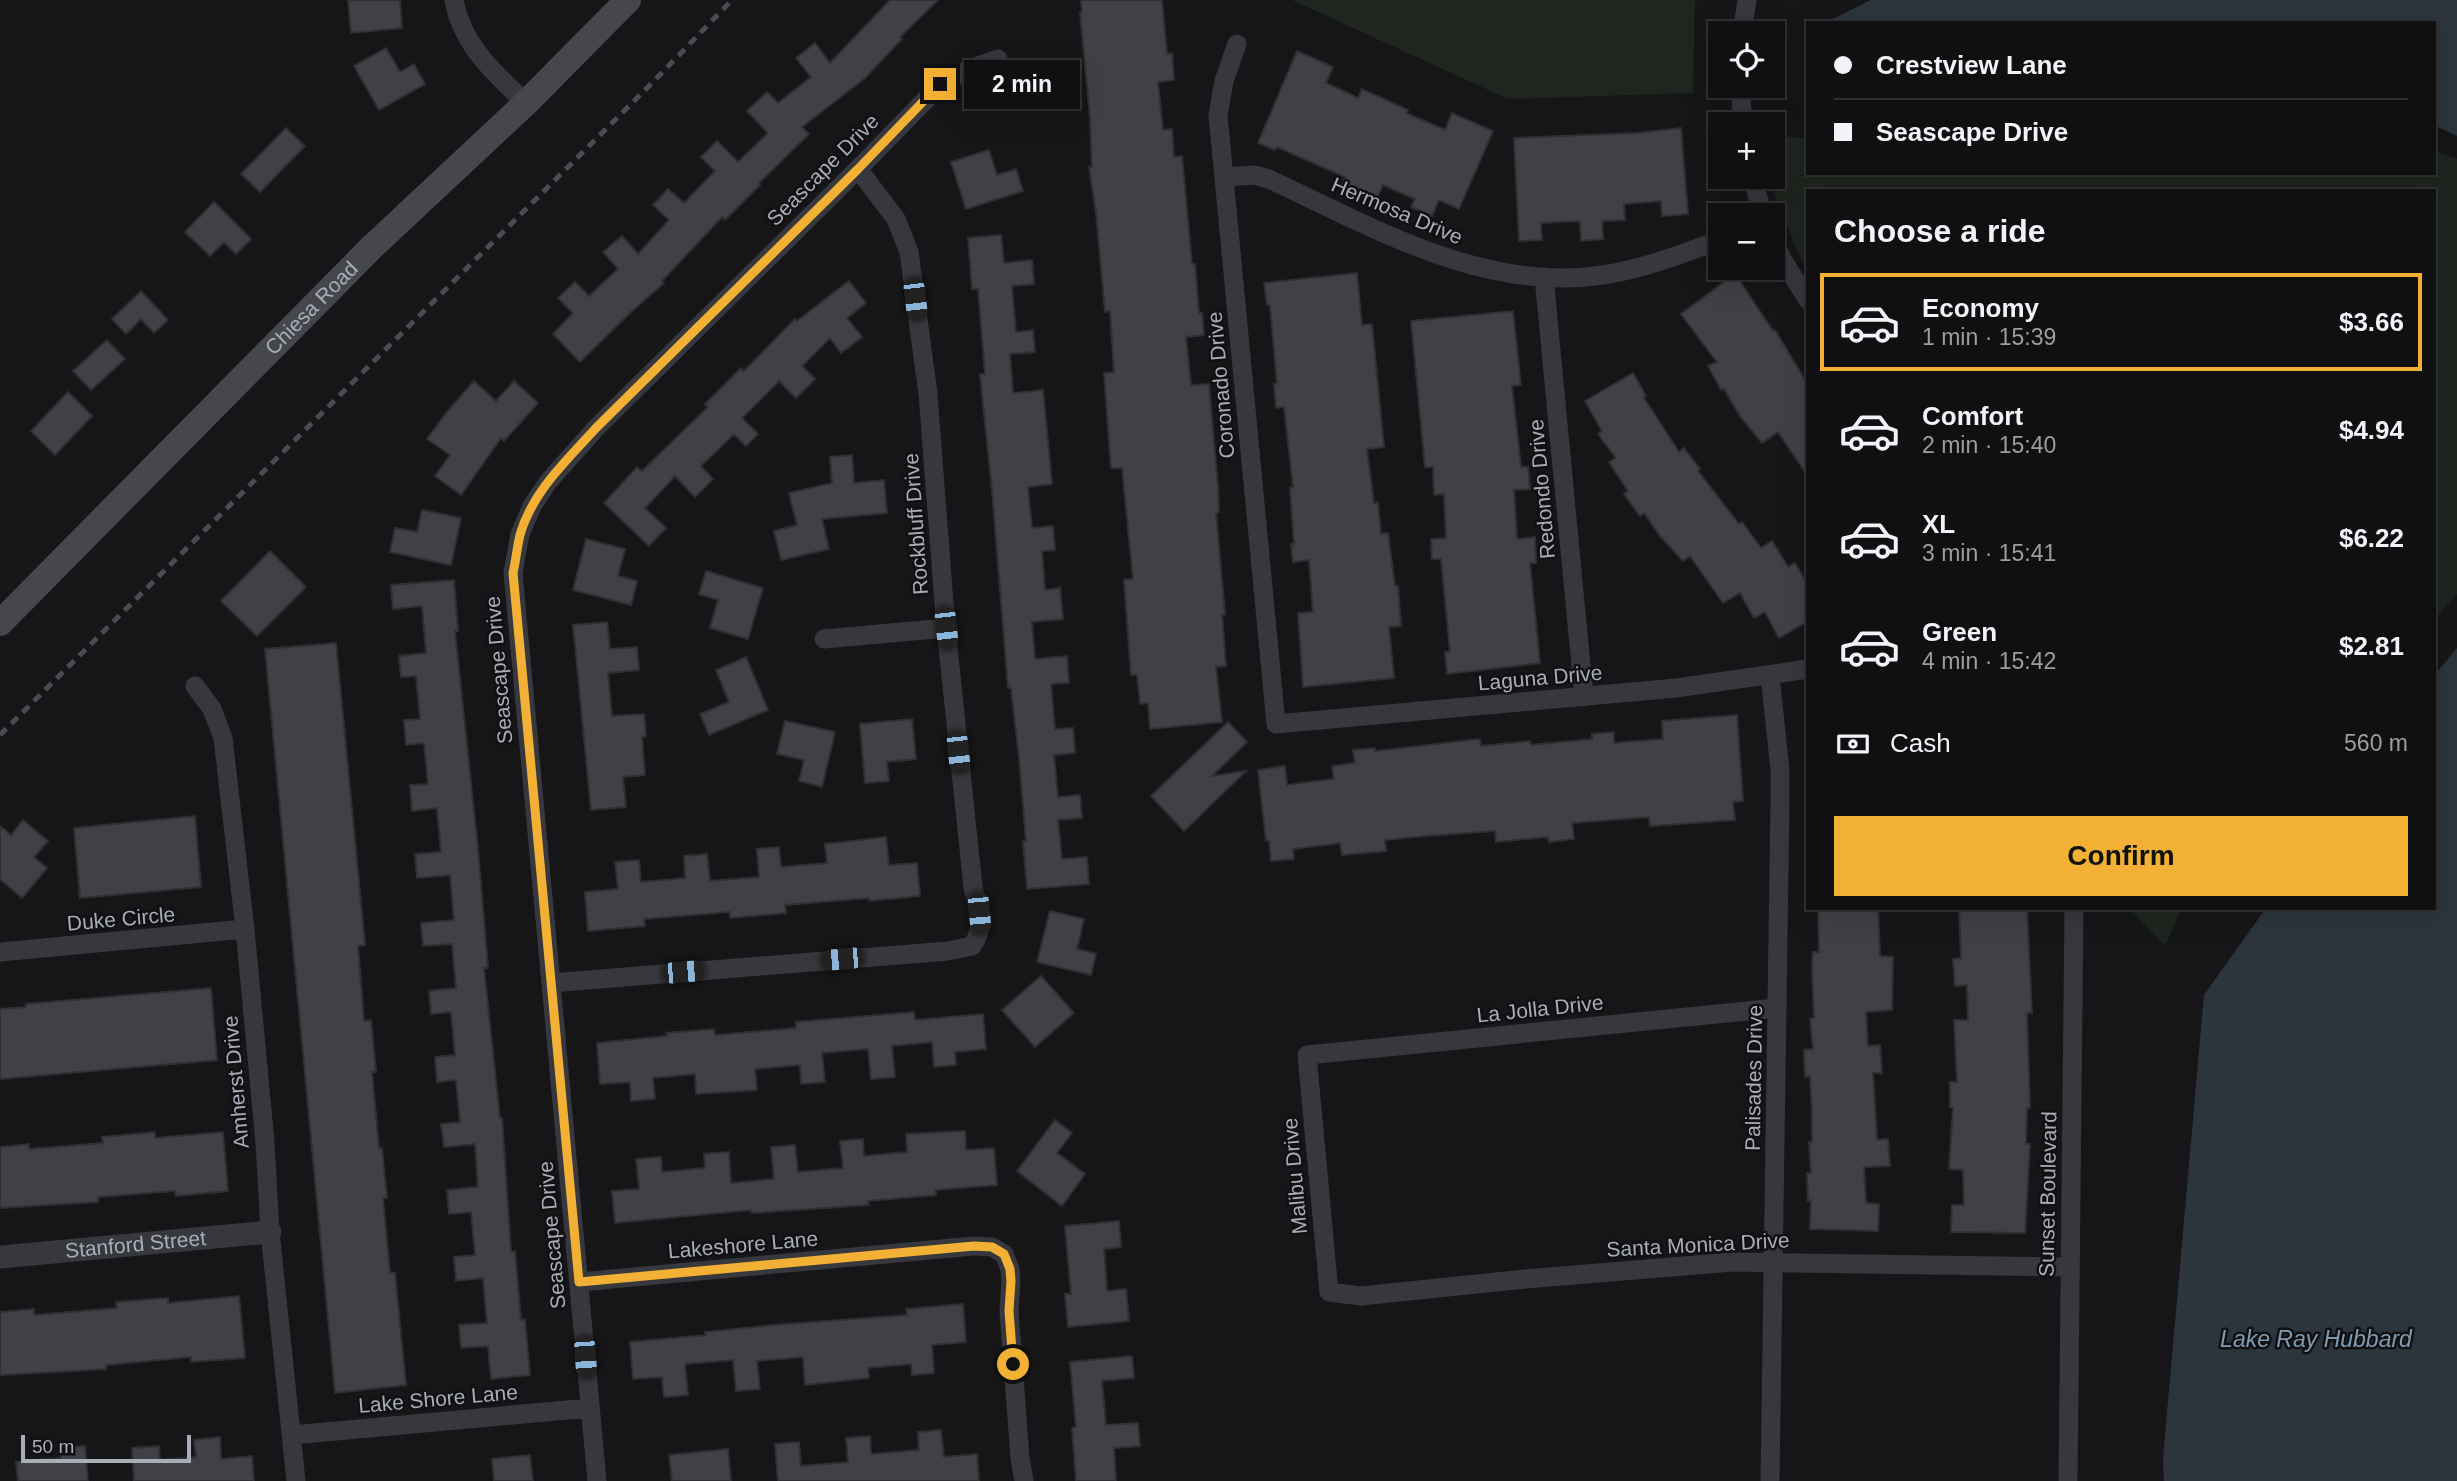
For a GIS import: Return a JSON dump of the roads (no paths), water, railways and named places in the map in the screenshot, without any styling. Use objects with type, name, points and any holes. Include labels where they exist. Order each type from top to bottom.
[{"type":"main road","name":"Chiesa Road","points":[[0,623],[372,247],[526,103],[628,0]]},
{"type":"street","points":[[454,0],[457,15],[471,47],[495,75],[526,103]]},
{"type":"street","points":[[1744,21],[1747,0]]},
{"type":"street","name":"Coronado Drive","points":[[1237,44],[1219,101],[1218,115],[1276,724]]},
{"type":"street","name":"Seascape Drive","points":[[597,1481],[513,573],[520,534],[532,506],[548,482],[596,428],[858,169],[940,84],[970,69],[999,59]]},
{"type":"street","name":"Rockbluff Drive","points":[[551,983],[948,951],[972,946],[981,933],[971,874],[946,628],[928,394],[909,252],[896,219],[858,169]]},
{"type":"street","name":"Hermosa Drive","points":[[1224,177],[1254,175],[1269,179],[1423,250],[1482,268],[1544,277],[1600,276],[1626,271],[1708,244]]},
{"type":"street","points":[[1785,264],[1806,297]]},
{"type":"street","name":"Redondo Drive","points":[[1544,277],[1584,696]]},
{"type":"street","points":[[824,639],[946,628]]},
{"type":"street","name":"Laguna Drive","points":[[1276,724],[1584,696],[1770,676],[1806,669]]},
{"type":"street","name":"Palisades Drive","points":[[1770,676],[1780,790],[1770,1481]]},
{"type":"street","name":"Amherst Drive","points":[[195,686],[212,709],[223,738],[245,929],[296,1481]]},
{"type":"street","name":"Sunset Boulevard","points":[[2068,1481],[2074,910]]},
{"type":"street","name":"Duke Circle","points":[[0,952],[245,929]]},
{"type":"street","name":"La Jolla Drive","points":[[1307,1055],[1777,1008]]},
{"type":"street","name":"Malibu Drive","points":[[1307,1055],[1329,1292]]},
{"type":"street","name":"Stanford Street","points":[[0,1257],[271,1232]]},
{"type":"street","name":"Lakeshore Lane","points":[[579,1282],[974,1246],[992,1247],[1004,1254],[1010,1269],[1009,1311],[1024,1481]]},
{"type":"street","name":"Santa Monica Drive","points":[[1329,1292],[1361,1296],[1705,1264],[1774,1262],[2070,1267]]},
{"type":"street","name":"Lake Shore Lane","points":[[292,1434],[589,1408]]},
{"type":"water","points":[[1871,0],[2457,0],[2457,136],[2436,126],[2436,21],[1829,21]]},
{"type":"water","name":"Lake Ray Hubbard","points":[[2457,648],[2457,1481],[2164,1481],[2163,1458],[2204,995],[2265,910],[2436,910],[2436,674]]},
{"type":"railway","points":[[0,735],[732,0]]}]
